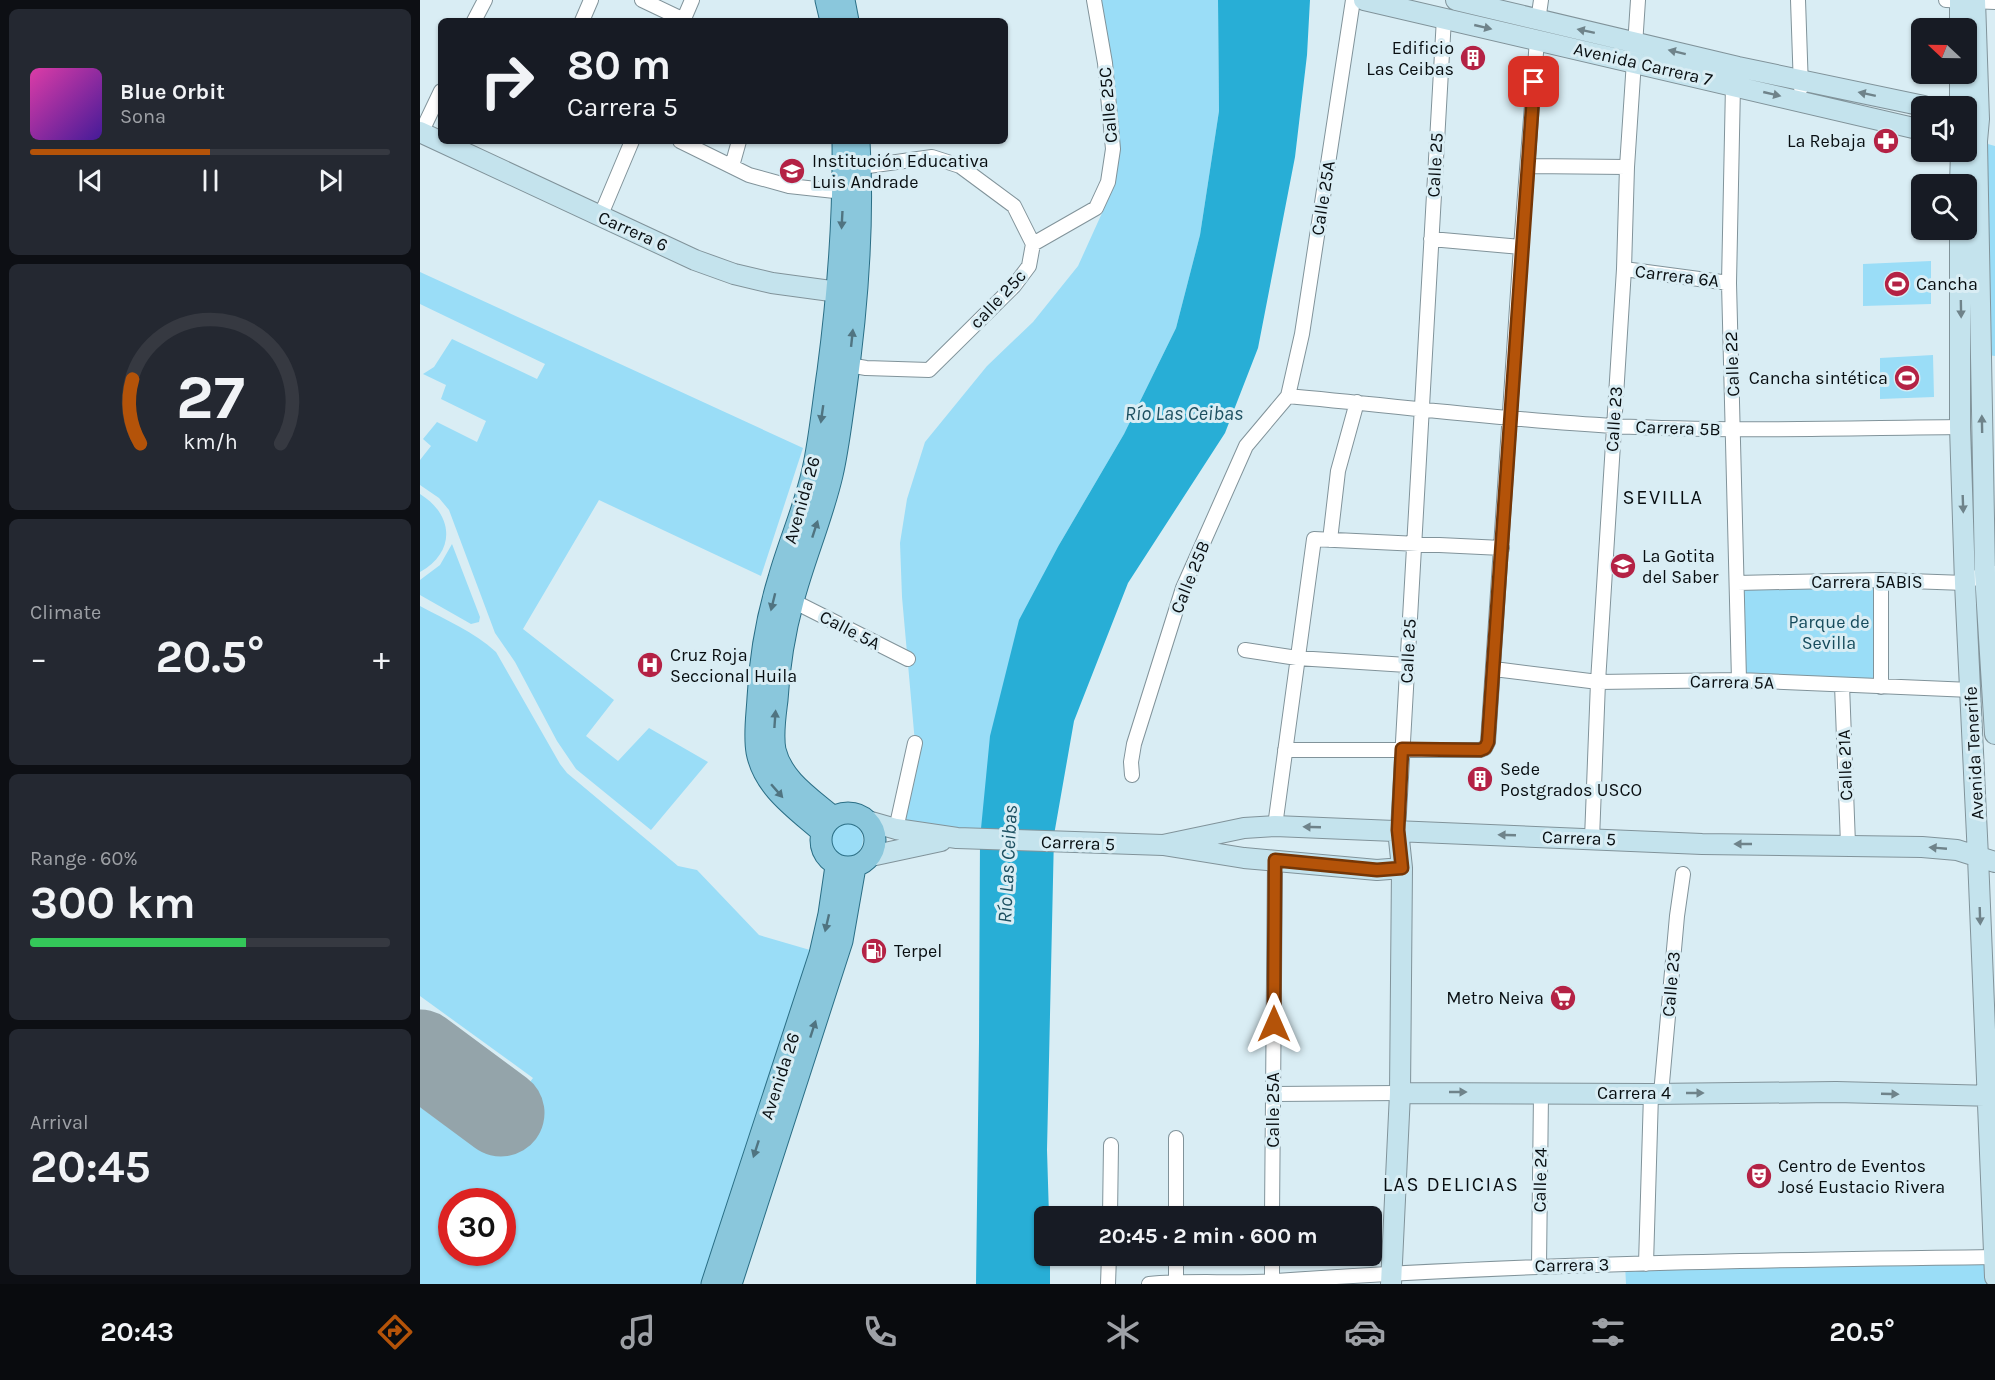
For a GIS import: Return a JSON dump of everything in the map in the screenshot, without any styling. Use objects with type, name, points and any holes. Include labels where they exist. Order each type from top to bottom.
[{"type":"main road","points":[[826,0],[830,18]]},
{"type":"main road","points":[[844,0],[847,18]]},
{"type":"main road","name":"Avenida 26","points":[[827,824],[785,774],[775,748],[774,734],[782,650],[793,601],[831,477],[849,365],[843,144]]},
{"type":"main road","name":"Avenida 26","points":[[827,824],[783,797],[770,782],[762,769],[756,735],[762,645],[778,579],[813,471],[847,294],[861,167],[859,144]]},
{"type":"main road","points":[[854,863],[828,860],[822,849],[827,824],[842,813],[861,816],[868,821]]},
{"type":"main road","name":"Avenida 26","points":[[712,1284],[820,954],[829,914],[854,863],[875,848],[876,838],[868,821]]},
{"type":"main road","name":"Avenida 26","points":[[731,1284],[842,941],[854,863]]},
{"type":"main road","points":[[740,1284],[754,1237],[758,1198]]},
{"type":"street","points":[[476,18],[485,0]]},
{"type":"street","points":[[583,18],[591,0]]},
{"type":"street","points":[[642,0],[679,18]]},
{"type":"street","points":[[684,18],[692,0]]},
{"type":"street","name":"Calle 25C","points":[[1033,244],[1096,208],[1108,182],[1113,149],[1106,63],[1094,0]]},
{"type":"street","name":"Calle 25A","points":[[1288,396],[1302,334],[1353,0]]},
{"type":"street","name":"Avenida Carrera 7","points":[[1364,0],[1444,18],[1635,41],[1738,67],[1911,103]]},
{"type":"street","name":"Avenida Carrera 7","points":[[1456,0],[1633,63],[1911,127]]},
{"type":"street","points":[[1285,750],[1480,750],[1485,748],[1488,742],[1521,247],[1541,0]]},
{"type":"street","name":"Calle 23","points":[[1592,839],[1598,682],[1638,0]]},
{"type":"street","points":[[1798,0],[1800,101]]},
{"type":"street","points":[[1946,0],[1973,1],[1965,18]]},
{"type":"street","name":"Avenida Tenerife","points":[[1973,1],[1980,119],[1977,135]]},
{"type":"street","name":"Calle 25","points":[[1391,1279],[1400,1093],[1402,868],[1398,830],[1444,18]]},
{"type":"street","name":"Calle 22","points":[[1732,85],[1729,283],[1739,680]]},
{"type":"street","points":[[421,133],[438,97]]},
{"type":"street","name":"Carrera 6","points":[[421,133],[438,141]]},
{"type":"street","name":"Carrera 6","points":[[444,144],[695,260],[734,274],[772,283],[847,294]]},
{"type":"street","points":[[600,217],[631,144]]},
{"type":"street","points":[[686,144],[749,176],[789,186],[844,192]]},
{"type":"street","points":[[732,166],[738,144]]},
{"type":"street","points":[[861,167],[932,157],[960,166],[1014,206],[1033,244]]},
{"type":"street","name":"Avenida Tenerife","points":[[1975,162],[1979,354],[1995,734]]},
{"type":"street","points":[[1528,166],[1627,168]]},
{"type":"street","points":[[1431,240],[1521,247]]},
{"type":"street","name":"Avenida Tenerife","points":[[1962,240],[1979,354],[1960,427],[1971,690],[1987,859],[1995,1277]]},
{"type":"street","name":"calle 25c","points":[[849,365],[866,368],[928,370],[1014,286],[1029,266],[1033,244]]},
{"type":"street","name":"Carrera 6A","points":[[1624,269],[1729,283]]},
{"type":"street","name":"Carrera 5B","points":[[1288,396],[1614,426],[1734,429],[1960,427]]},
{"type":"street","name":"Calle 25B","points":[[1132,775],[1131,762],[1134,744],[1183,588],[1246,446],[1288,396]]},
{"type":"street","points":[[1330,540],[1338,471],[1357,402]]},
{"type":"street","points":[[1275,826],[1314,539],[1502,548]]},
{"type":"street","name":"Carrera 5ABIS","points":[[1737,583],[1881,580],[1965,583],[1990,573]]},
{"type":"street","points":[[1881,580],[1881,687]]},
{"type":"street","name":"Calle 5A","points":[[793,601],[908,659]]},
{"type":"street","points":[[1245,650],[1297,658],[1407,665]]},
{"type":"street","name":"Carrera 5A","points":[[1494,669],[1598,682],[1739,680],[1971,690]]},
{"type":"street","name":"Calle 21A","points":[[1842,685],[1848,844]]},
{"type":"street","points":[[896,829],[915,743]]},
{"type":"street","name":"Carrera 5","points":[[868,821],[896,829],[957,838],[1163,845],[1244,858],[1377,870],[1402,868]]},
{"type":"street","name":"Carrera 5","points":[[1163,845],[1244,828],[1275,826],[1702,844],[1848,844],[1957,850],[1987,859]]},
{"type":"street","points":[[1244,828],[1236,833],[1233,843],[1236,852],[1244,858]]},
{"type":"street","name":"Carrera 5","points":[[854,863],[957,838]]},
{"type":"street","name":"Calle 25A","points":[[1272,1206],[1275,860]]},
{"type":"street","name":"Calle 23","points":[[1646,1264],[1656,1094],[1683,874]]},
{"type":"street","name":"Carrera 4","points":[[1274,1094],[1836,1092],[1991,1096]]},
{"type":"street","name":"Calle 24","points":[[1539,1266],[1541,1093]]},
{"type":"street","points":[[1176,1138],[1176,1206]]},
{"type":"street","points":[[1110,1206],[1111,1145]]},
{"type":"street","name":"Carrera 3","points":[[1149,1284],[1391,1279],[1539,1266],[1995,1257]]},
{"type":"street","points":[[1108,1284],[1109,1266]]},
{"type":"street","points":[[1176,1266],[1176,1283]]},
{"type":"street","points":[[1272,1266],[1272,1283]]},
{"type":"green space","points":[[1101,0],[1218,0],[1219,111],[1200,235],[1176,328],[1124,434],[1059,545],[980,839],[896,829],[915,743],[902,597],[900,543],[907,499],[925,442],[987,366],[1033,322],[1078,266],[1107,202],[1116,167],[1113,66]]},
{"type":"green space","points":[[1977,141],[1995,146],[1995,356],[1981,354]]},
{"type":"green space","name":"Cancha","points":[[1931,261],[1931,304],[1863,306],[1863,264]]},
{"type":"green space","points":[[420,272],[803,448],[761,576],[599,500],[523,629],[614,700],[586,736],[618,761],[649,728],[708,762],[651,830],[576,769],[557,741],[515,662],[495,633],[449,510],[439,498],[420,485],[420,460],[431,446],[423,439],[437,422],[477,442],[486,421],[441,399],[446,385],[423,374],[434,367],[452,339],[537,379],[545,364],[420,304]]},
{"type":"green space","name":"Cancha sintética","points":[[1933,355],[1934,397],[1880,399],[1880,358]]},
{"type":"green space","points":[[420,494],[439,512],[446,533],[445,544],[440,554],[432,564],[420,572]]},
{"type":"green space","points":[[452,544],[480,617],[479,622],[471,624],[420,595],[420,580],[440,565]]},
{"type":"green space","name":"Parque de Sevilla","points":[[1881,580],[1881,687],[1739,680],[1737,583]]},
{"type":"green space","points":[[420,606],[469,632],[496,652],[567,773],[678,866],[697,870],[759,935],[810,950],[703,1284],[420,1284],[420,1107],[478,1149],[533,1078],[420,996]]},
{"type":"green space","points":[[846,823],[858,828],[863,840],[858,852],[846,857],[834,852],[829,840],[834,828]]},
{"type":"green space","points":[[1995,1257],[1995,1284],[1626,1284],[1625,1264]]},
{"type":"water","name":"Río Las Ceibas","points":[[1218,0],[1310,0],[1307,55],[1295,157],[1258,348],[1225,433],[1128,583],[1074,721],[1054,835],[1047,1150],[1049,1206],[1034,1206],[1034,1266],[1050,1266],[1050,1284],[976,1284],[980,839],[990,736],[1019,620],[1059,545],[1124,434],[1176,328],[1200,235],[1219,111]]},
{"type":"runway","points":[[420,1053],[501,1113]]},
{"type":"place","name":"Edificio Las Ceibas","points":[[1473,58]]},
{"type":"place","name":"La Rebaja","points":[[1886,141]]},
{"type":"place","name":"Institución Educativa Luis Andrade","points":[[792,171]]},
{"type":"place","name":"Cancha","points":[[1897,284]]},
{"type":"place","name":"Cancha sintética","points":[[1907,378]]},
{"type":"place","name":"La Gotita del Saber","points":[[1623,566]]},
{"type":"place","name":"Cruz Roja Seccional Huila","points":[[650,665]]},
{"type":"place","name":"Sede Postgrados USCO","points":[[1480,779]]},
{"type":"place","name":"Terpel","points":[[874,951]]},
{"type":"place","name":"Metro Neiva","points":[[1563,998]]},
{"type":"place","name":"Centro de Eventos José Eustacio Rivera","points":[[1759,1176]]},
{"type":"district","name":"SEVILLA","points":[[1663,497]]},
{"type":"district","name":"LAS DELICIAS","points":[[1451,1184]]},
{"type":"route","points":[[1274,1024],[1275,860],[1377,870],[1402,868],[1398,830],[1402,749],[1480,750],[1485,748],[1488,742],[1534,82]]}]
